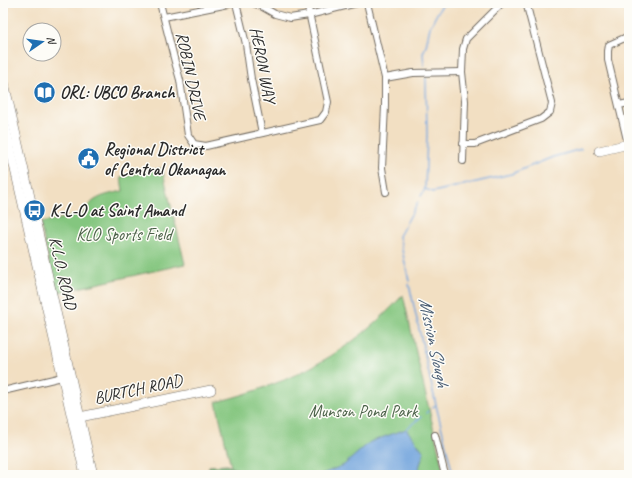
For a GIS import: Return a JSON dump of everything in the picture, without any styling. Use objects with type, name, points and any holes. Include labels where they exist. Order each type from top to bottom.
[{"type":"main road","name":"K.L.O. ROAD","points":[[3,78],[76,418],[85,475]]},
{"type":"main road","name":"K.L.O. ROAD","points":[[3,117],[62,377],[93,475]]},
{"type":"main road","points":[[599,151],[629,144]]},
{"type":"main road","name":"BURTCH ROAD","points":[[76,418],[211,390]]},
{"type":"street","name":"ROBIN DRIVE","points":[[160,3],[180,80],[188,135],[194,144],[206,146],[320,120],[326,112],[328,102],[307,3]]},
{"type":"street","points":[[164,17],[235,3]]},
{"type":"street","name":"HERON WAY","points":[[235,3],[246,44],[251,79],[262,133]]},
{"type":"street","points":[[253,3],[262,6],[275,14],[290,18],[357,3]]},
{"type":"street","points":[[367,3],[385,78],[386,106],[382,168],[386,192]]},
{"type":"street","points":[[463,161],[465,101],[462,72],[463,49],[466,39],[502,3]]},
{"type":"street","points":[[463,144],[475,144],[541,118],[550,112],[552,103],[525,3]]},
{"type":"street","points":[[629,36],[609,45],[608,51],[608,60],[629,144]]},
{"type":"street","points":[[385,78],[414,73],[462,72]]},
{"type":"street","points":[[619,105],[629,103]]},
{"type":"street","points":[[3,391],[62,377]]},
{"type":"street","points":[[435,435],[445,475]]},
{"type":"green space","name":"KLO Sports Field","points":[[162,168],[185,264],[56,293],[40,223],[83,214],[91,203],[100,197],[123,191],[121,177]]},
{"type":"green space","name":"Munson Pond Park","points":[[403,295],[444,475],[233,475],[216,402],[270,385],[295,375],[318,363],[363,334]]},
{"type":"green space","points":[[227,465],[251,475],[208,475],[209,466]]},
{"type":"water","points":[[406,429],[424,452],[419,468],[421,475],[321,475],[344,465],[370,442]]},
{"type":"waterway","name":"Mission Slough","points":[[424,66],[423,53],[430,27],[440,8],[445,3]]},
{"type":"waterway","name":"Mission Slough","points":[[421,196],[425,189],[427,135],[426,78]]},
{"type":"waterway","points":[[425,189],[433,192],[511,174],[553,157],[581,149]]},
{"type":"waterway","name":"Mission Slough","points":[[409,281],[399,236],[418,202]]},
{"type":"waterway","name":"Mission Slough","points":[[409,284],[436,405],[433,407]]},
{"type":"waterway","name":"Mission Slough","points":[[436,405],[453,475]]},
{"type":"waterway","name":"Mission Slough","points":[[406,429],[421,417]]},
{"type":"place","name":"ORL: UBCO Branch","points":[[45,92]]},
{"type":"place","name":"Regional District of Central Okanagan","points":[[88,159]]},
{"type":"place","name":"K-L-O at Saint Amand","points":[[34,210]]}]
